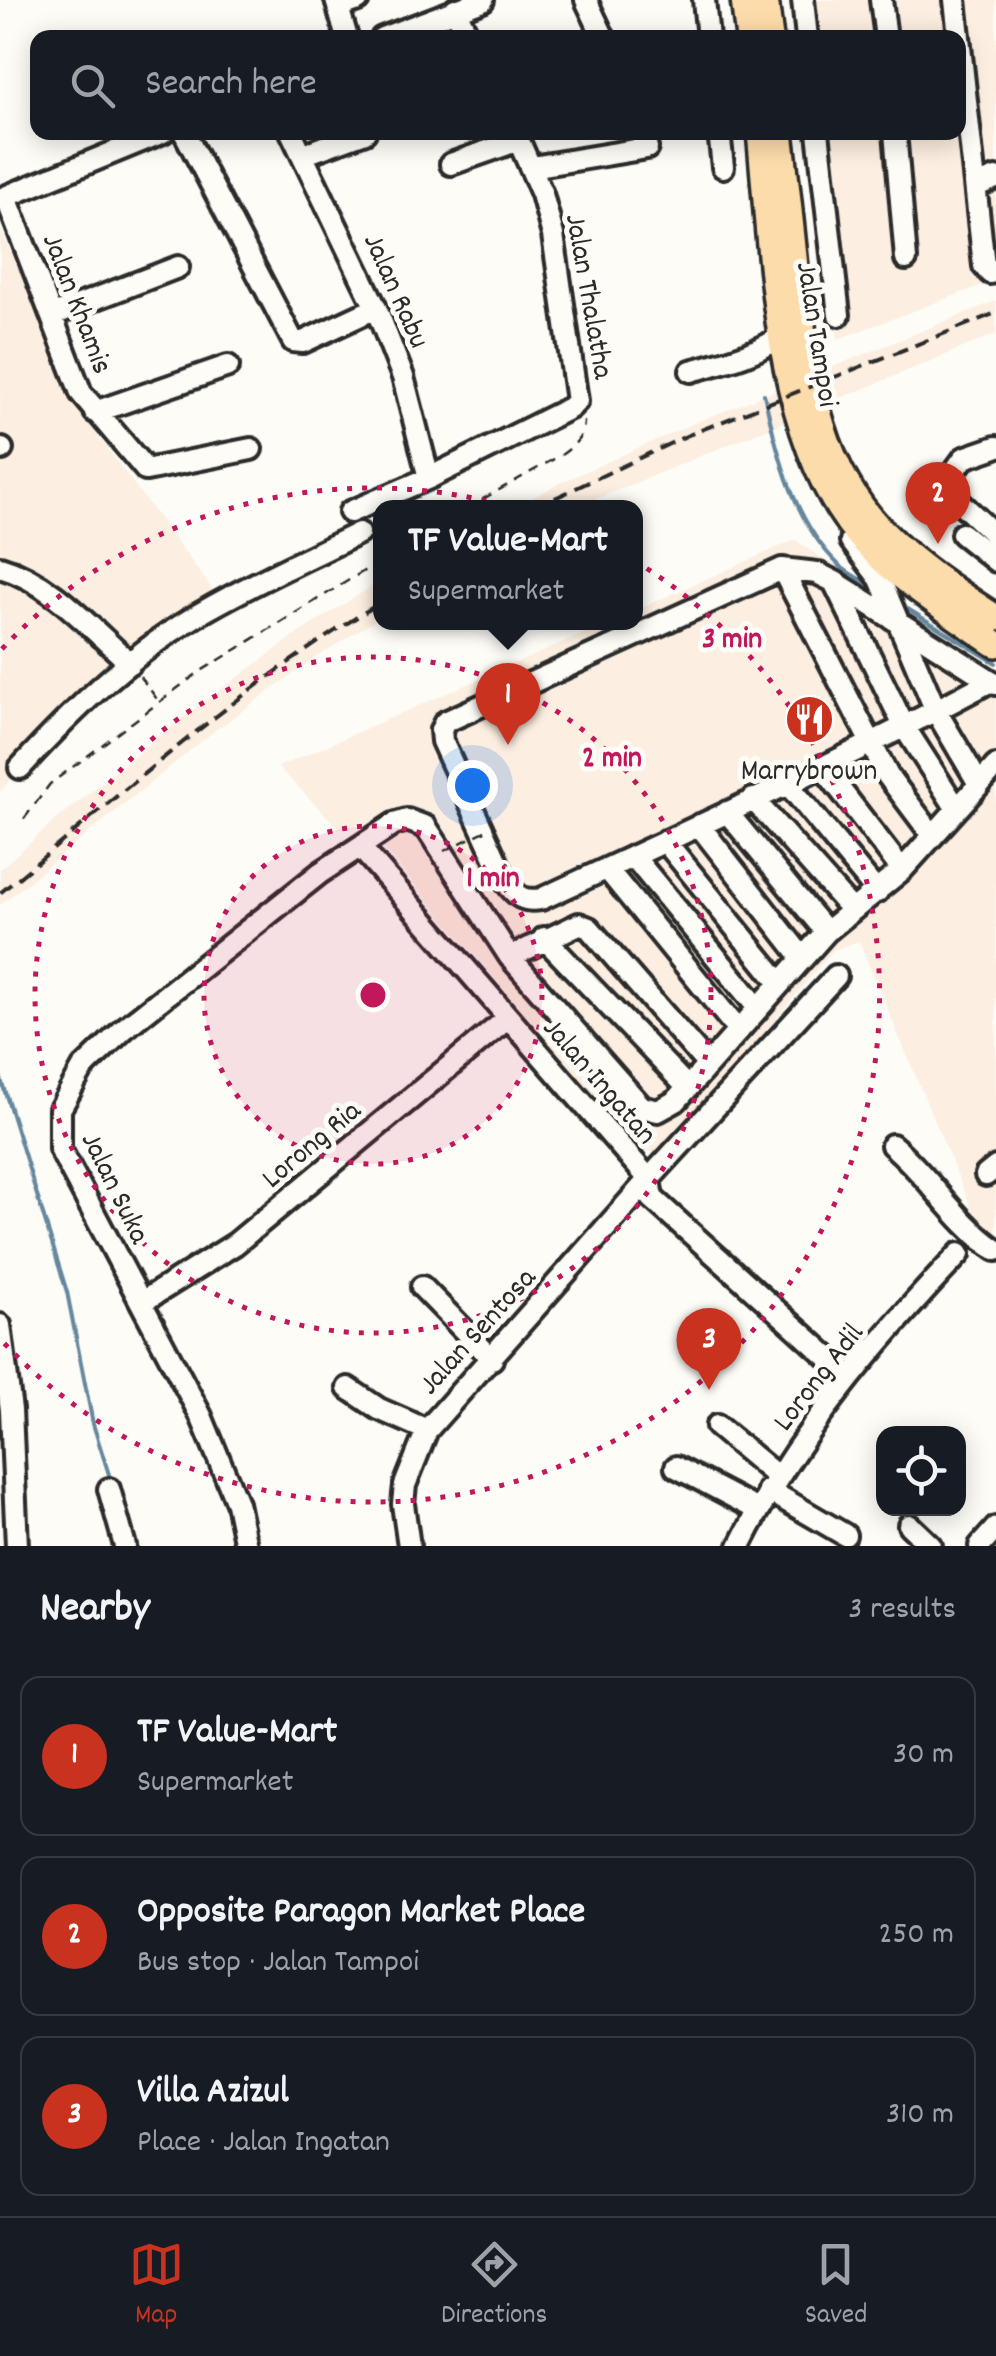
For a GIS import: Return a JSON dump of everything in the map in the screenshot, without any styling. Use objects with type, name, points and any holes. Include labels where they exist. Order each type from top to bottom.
[{"type":"main road","points":[[744,0],[747,30]]},
{"type":"main road","points":[[766,0],[769,30]]},
{"type":"main road","name":"Jalan Tampoi","points":[[761,140],[782,336],[804,439],[831,494],[865,542],[926,595],[996,644]]},
{"type":"main road","name":"Jalan Tampoi","points":[[781,140],[807,369],[822,431],[853,494],[872,521],[908,553],[996,618]]},
{"type":"street","points":[[402,30],[484,0]]},
{"type":"street","points":[[586,0],[600,30]]},
{"type":"street","points":[[704,0],[707,30]]},
{"type":"street","points":[[803,0],[806,30]]},
{"type":"street","points":[[881,0],[885,30]]},
{"type":"street","points":[[955,0],[958,30]]},
{"type":"street","points":[[344,2],[347,30]]},
{"type":"street","points":[[455,9],[465,30]]},
{"type":"street","points":[[966,97],[984,266],[990,272],[996,270]]},
{"type":"street","points":[[3,198],[144,140]]},
{"type":"street","points":[[188,140],[293,341],[302,342],[376,308]]},
{"type":"street","name":"Jalan Rabu","points":[[295,140],[376,308],[403,376],[429,478]]},
{"type":"street","points":[[302,155],[343,140]]},
{"type":"street","points":[[450,164],[507,140]]},
{"type":"street","name":"Jalan Thalatha","points":[[378,500],[570,408],[577,400],[553,236],[532,167],[519,140]]},
{"type":"street","points":[[720,140],[723,168]]},
{"type":"street","points":[[819,140],[839,315]]},
{"type":"street","points":[[896,140],[906,259]]},
{"type":"street","points":[[532,167],[647,148]]},
{"type":"street","points":[[976,186],[996,178]]},
{"type":"street","name":"Jalan Khamis","points":[[3,198],[81,393],[146,470],[251,449]]},
{"type":"street","points":[[53,315],[178,267]]},
{"type":"street","points":[[691,370],[754,352],[782,336]]},
{"type":"street","points":[[95,412],[228,366]]},
{"type":"street","points":[[996,448],[964,458],[948,480],[951,494],[996,536]]},
{"type":"street","points":[[831,494],[834,516],[880,579],[936,711],[980,784]]},
{"type":"street","name":"Jalan Thalatha","points":[[350,512],[373,502]]},
{"type":"street","points":[[20,768],[59,725],[130,663],[207,610],[360,533]]},
{"type":"street","points":[[962,534],[996,561]]},
{"type":"street","points":[[0,567],[23,574],[50,592],[130,663]]},
{"type":"street","points":[[782,569],[896,788],[933,836]]},
{"type":"street","points":[[782,569],[816,573],[896,617],[991,688],[542,900],[527,901],[515,895],[446,755],[442,730],[445,722],[782,569]]},
{"type":"street","points":[[834,582],[905,728],[957,809]]},
{"type":"street","points":[[822,766],[902,870]]},
{"type":"street","points":[[444,851],[492,934],[510,957],[642,1107],[658,1111],[676,1101],[802,957],[851,909],[902,870],[996,766]]},
{"type":"street","points":[[788,783],[877,892]]},
{"type":"street","points":[[753,799],[851,909]]},
{"type":"street","points":[[727,812],[826,932]]},
{"type":"street","name":"Jalan Suka","points":[[246,1546],[237,1503],[220,1459],[60,1149],[60,1110],[83,1068],[125,1028],[320,873],[406,820],[426,827],[444,851]]},
{"type":"street","points":[[700,825],[802,957]]},
{"type":"street","points":[[665,841],[780,983]]},
{"type":"street","name":"Jalan Ingatan","points":[[361,848],[648,1179],[652,1198],[850,1377]]},
{"type":"street","points":[[633,856],[758,1008]]},
{"type":"street","points":[[607,868],[738,1030]]},
{"type":"street","points":[[510,957],[579,924],[589,928],[708,1064]]},
{"type":"street","points":[[544,938],[688,1088]]},
{"type":"street","name":"Jalan Sentosa","points":[[409,1546],[405,1486],[427,1430],[648,1179],[836,976]]},
{"type":"street","name":"Lorong Ria","points":[[142,1302],[235,1244],[507,1019]]},
{"type":"street","points":[[892,1145],[929,1179],[979,1238],[996,1250]]},
{"type":"street","name":"Lorong Adil","points":[[740,1546],[773,1484],[850,1377],[959,1254]]},
{"type":"street","points":[[422,1287],[492,1359]]},
{"type":"street","points":[[0,1325],[11,1410],[6,1466],[17,1546]]},
{"type":"street","points":[[348,1388],[380,1409],[427,1430]]},
{"type":"street","points":[[717,1426],[773,1484],[846,1534]]},
{"type":"street","points":[[676,1467],[758,1510]]},
{"type":"street","points":[[108,1489],[125,1546]]},
{"type":"street","points":[[910,1526],[931,1546]]},
{"type":"street","points":[[980,1546],[996,1528]]},
{"type":"path","points":[[480,500],[575,445],[584,431],[577,400]]},
{"type":"path","points":[[24,819],[50,784],[198,673],[373,565]]},
{"type":"path","points":[[130,663],[160,704]]},
{"type":"path","points":[[444,851],[495,826]]},
{"type":"shaded area","points":[[795,0],[996,0],[996,280],[838,339],[813,140],[966,140],[966,30],[799,30]]},
{"type":"shaded area","points":[[0,228],[85,419],[214,592],[98,674],[0,792]]},
{"type":"shaded area","points":[[996,301],[996,334],[594,500],[528,500],[692,424]]},
{"type":"shaded area","points":[[795,540],[996,676],[996,1267],[859,941],[833,950],[664,1152],[643,1152],[362,823],[340,829],[278,767],[592,630],[643,630],[643,607]]},
{"type":"shaded area","points":[[373,585],[373,621],[214,731],[0,905],[0,869],[195,708]]},
{"type":"waterway","points":[[764,394],[781,462],[810,529],[840,566],[873,587]]},
{"type":"waterway","points":[[898,603],[996,663]]},
{"type":"waterway","points":[[0,1076],[67,1292],[93,1424],[111,1481]]},
{"type":"railway","points":[[551,500],[686,436],[996,313]]},
{"type":"railway","points":[[0,893],[232,704],[373,607]]},
{"type":"place","name":"Opposite Paragon Market Place","points":[[938,544]]},
{"type":"place","name":"Marrybrown","points":[[809,720]]},
{"type":"place","name":"TF Value-Mart","points":[[508,745]]},
{"type":"place","name":"Villa Azizul","points":[[709,1390]]}]
